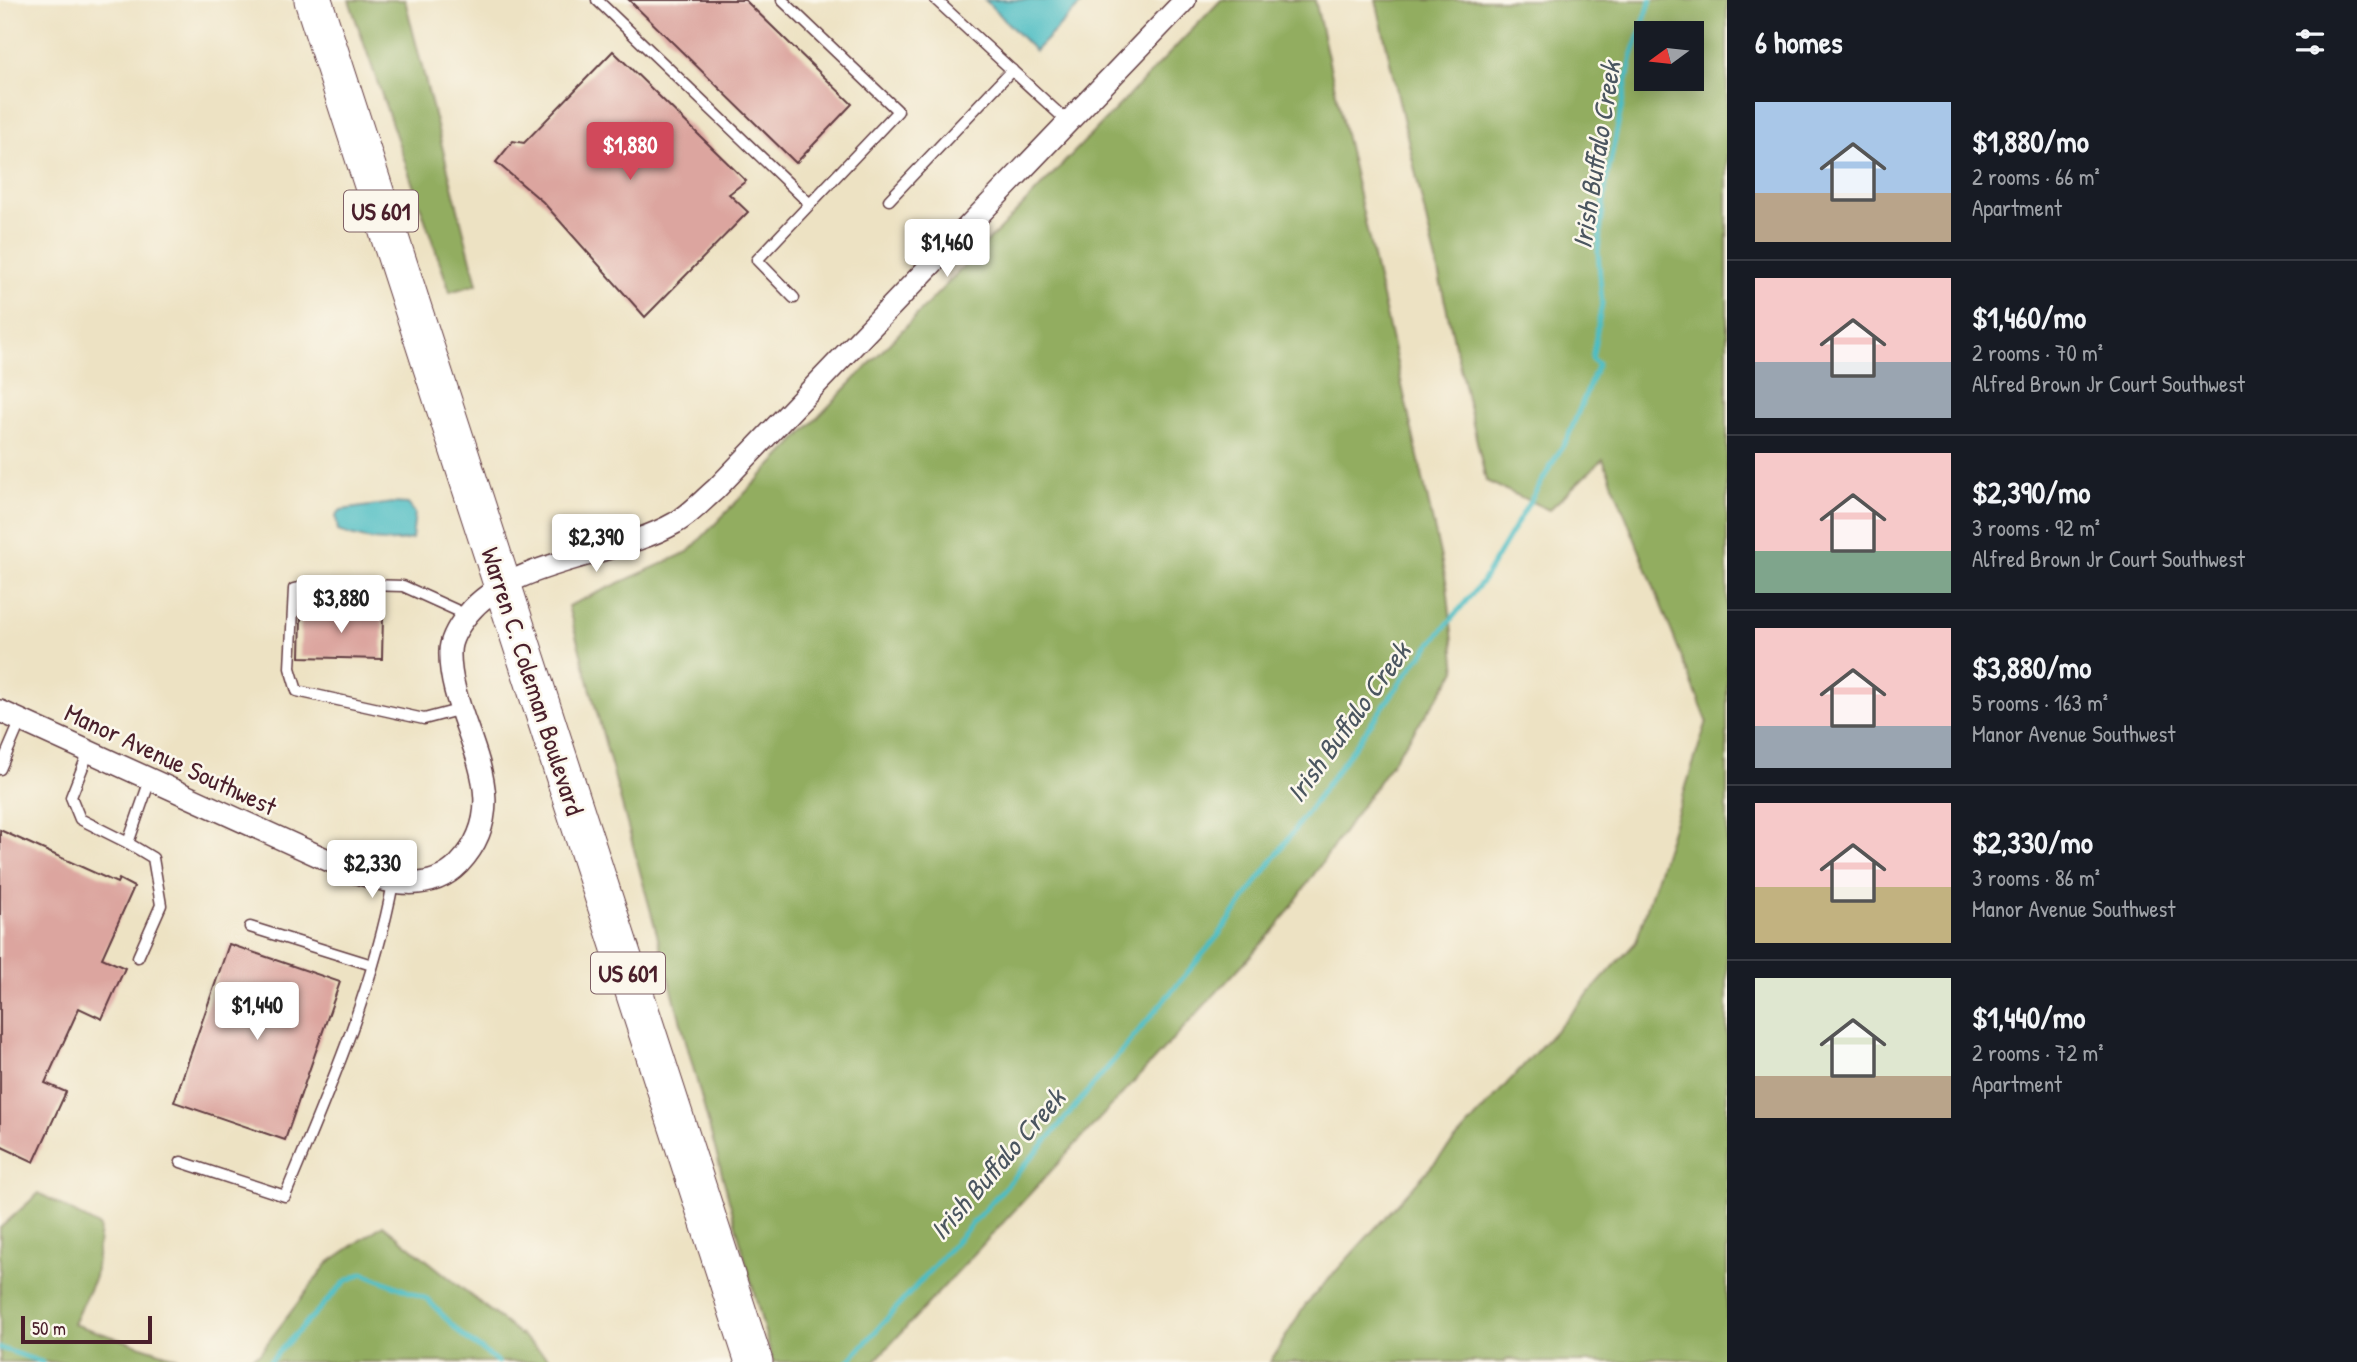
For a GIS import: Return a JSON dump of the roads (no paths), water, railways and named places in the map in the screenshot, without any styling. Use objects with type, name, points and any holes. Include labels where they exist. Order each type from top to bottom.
[{"type":"highway","name":"Warren C. Coleman Boulevard","points":[[313,0],[754,1362]]},
{"type":"street","points":[[502,585],[676,523],[716,489],[1185,0]]},
{"type":"street","name":"Manor Avenue Southwest","points":[[0,711],[342,867],[393,883],[417,884],[445,875],[464,858],[474,843],[483,812],[484,777],[463,708],[450,651],[453,638],[467,615],[502,585]]},
{"type":"lane","points":[[597,0],[810,204]]},
{"type":"lane","points":[[782,0],[898,111],[757,260],[794,298]]},
{"type":"lane","points":[[936,0],[1068,122]]},
{"type":"lane","points":[[889,200],[1012,70]]},
{"type":"lane","points":[[463,708],[425,719],[297,691],[290,667],[294,589],[328,584],[403,586],[467,615]]},
{"type":"lane","points":[[0,769],[21,720]]},
{"type":"lane","points":[[89,751],[71,797],[80,819],[153,858],[161,905],[138,957]]},
{"type":"lane","points":[[128,843],[150,780]]},
{"type":"lane","points":[[181,1162],[285,1196],[340,1060],[386,921],[393,883]]},
{"type":"lane","points":[[250,927],[372,965]]},
{"type":"water","points":[[985,0],[1085,0],[1035,51]]},
{"type":"water","points":[[392,503],[408,504],[415,513],[412,539],[375,540],[338,531],[336,515],[341,510]]},
{"type":"waterway","name":"Irish Buffalo Creek","points":[[848,1362],[1047,1140],[1218,936],[1411,668],[1482,582],[1568,437],[1598,364],[1592,359],[1602,303],[1598,251],[1606,183],[1632,56],[1651,0]]},
{"type":"waterway","points":[[269,1362],[346,1281],[363,1273],[427,1299],[463,1336],[498,1362]]},
{"type":"waterway","points":[[0,1348],[42,1362]]}]
